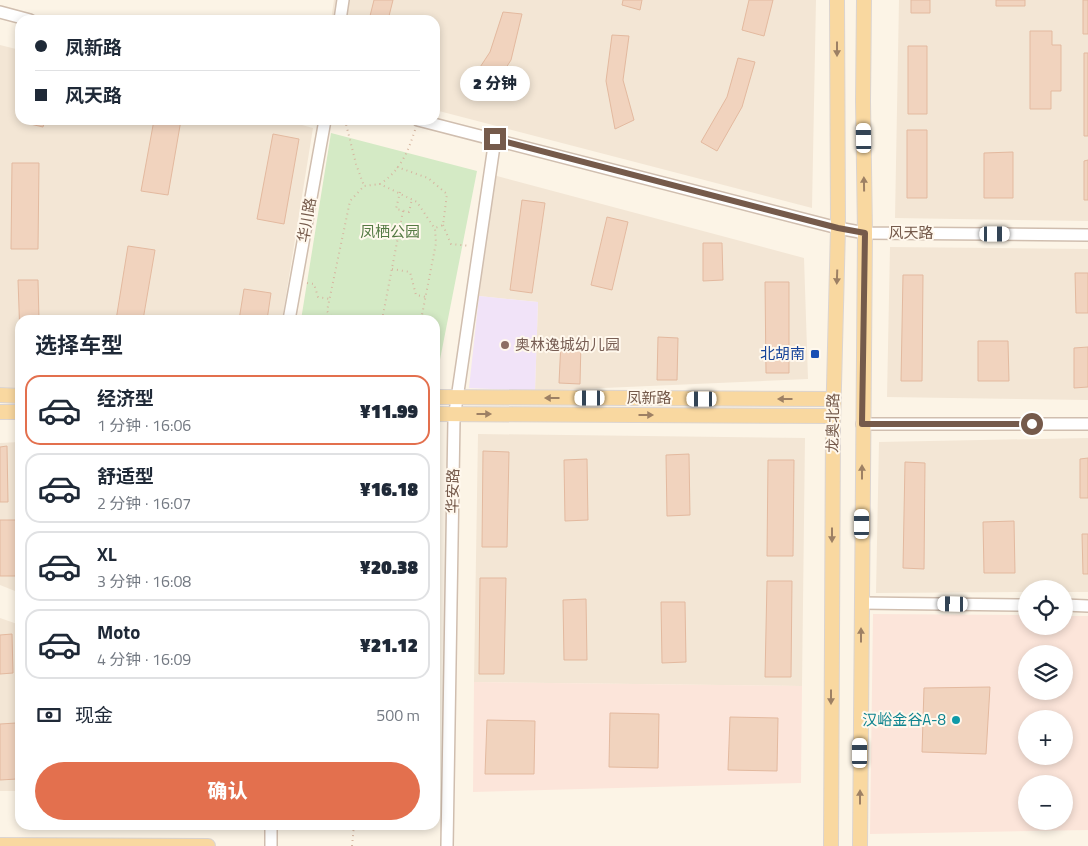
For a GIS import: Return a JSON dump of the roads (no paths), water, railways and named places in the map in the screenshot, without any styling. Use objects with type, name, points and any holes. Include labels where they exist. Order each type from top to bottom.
[{"type":"main road","name":"龙奥北路","points":[[831,846],[833,416],[838,228],[837,0]]},
{"type":"main road","name":"龙奥北路","points":[[860,846],[865,233],[864,0]]},
{"type":"main road","points":[[0,396],[15,396]]},
{"type":"main road","name":"凤新路","points":[[440,397],[834,399]]},
{"type":"main road","points":[[0,412],[15,412]]},
{"type":"main road","points":[[440,414],[833,416]]},
{"type":"main road","points":[[0,845],[208,846]]},
{"type":"street","points":[[341,15],[343,0]]},
{"type":"street","points":[[0,12],[15,16]]},
{"type":"street","name":"华川路","points":[[290,315],[324,125]]},
{"type":"street","name":"风天路","points":[[438,125],[838,228],[865,233],[1088,235]]},
{"type":"street","name":"华安路","points":[[448,846],[455,414],[495,139]]},
{"type":"street","points":[[862,424],[1088,424]]},
{"type":"street","points":[[861,603],[1018,605]]},
{"type":"street","points":[[1073,605],[1088,606]]},
{"type":"street","points":[[270,846],[271,830]]},
{"type":"place","name":"奥林逸城幼儿园","points":[[505,345]]},
{"type":"place","name":"北胡南","points":[[815,354]]},
{"type":"place","name":"汉峪金谷A-8","points":[[956,720]]},
{"type":"park label","name":"凤栖公园","points":[[390,232]]}]
